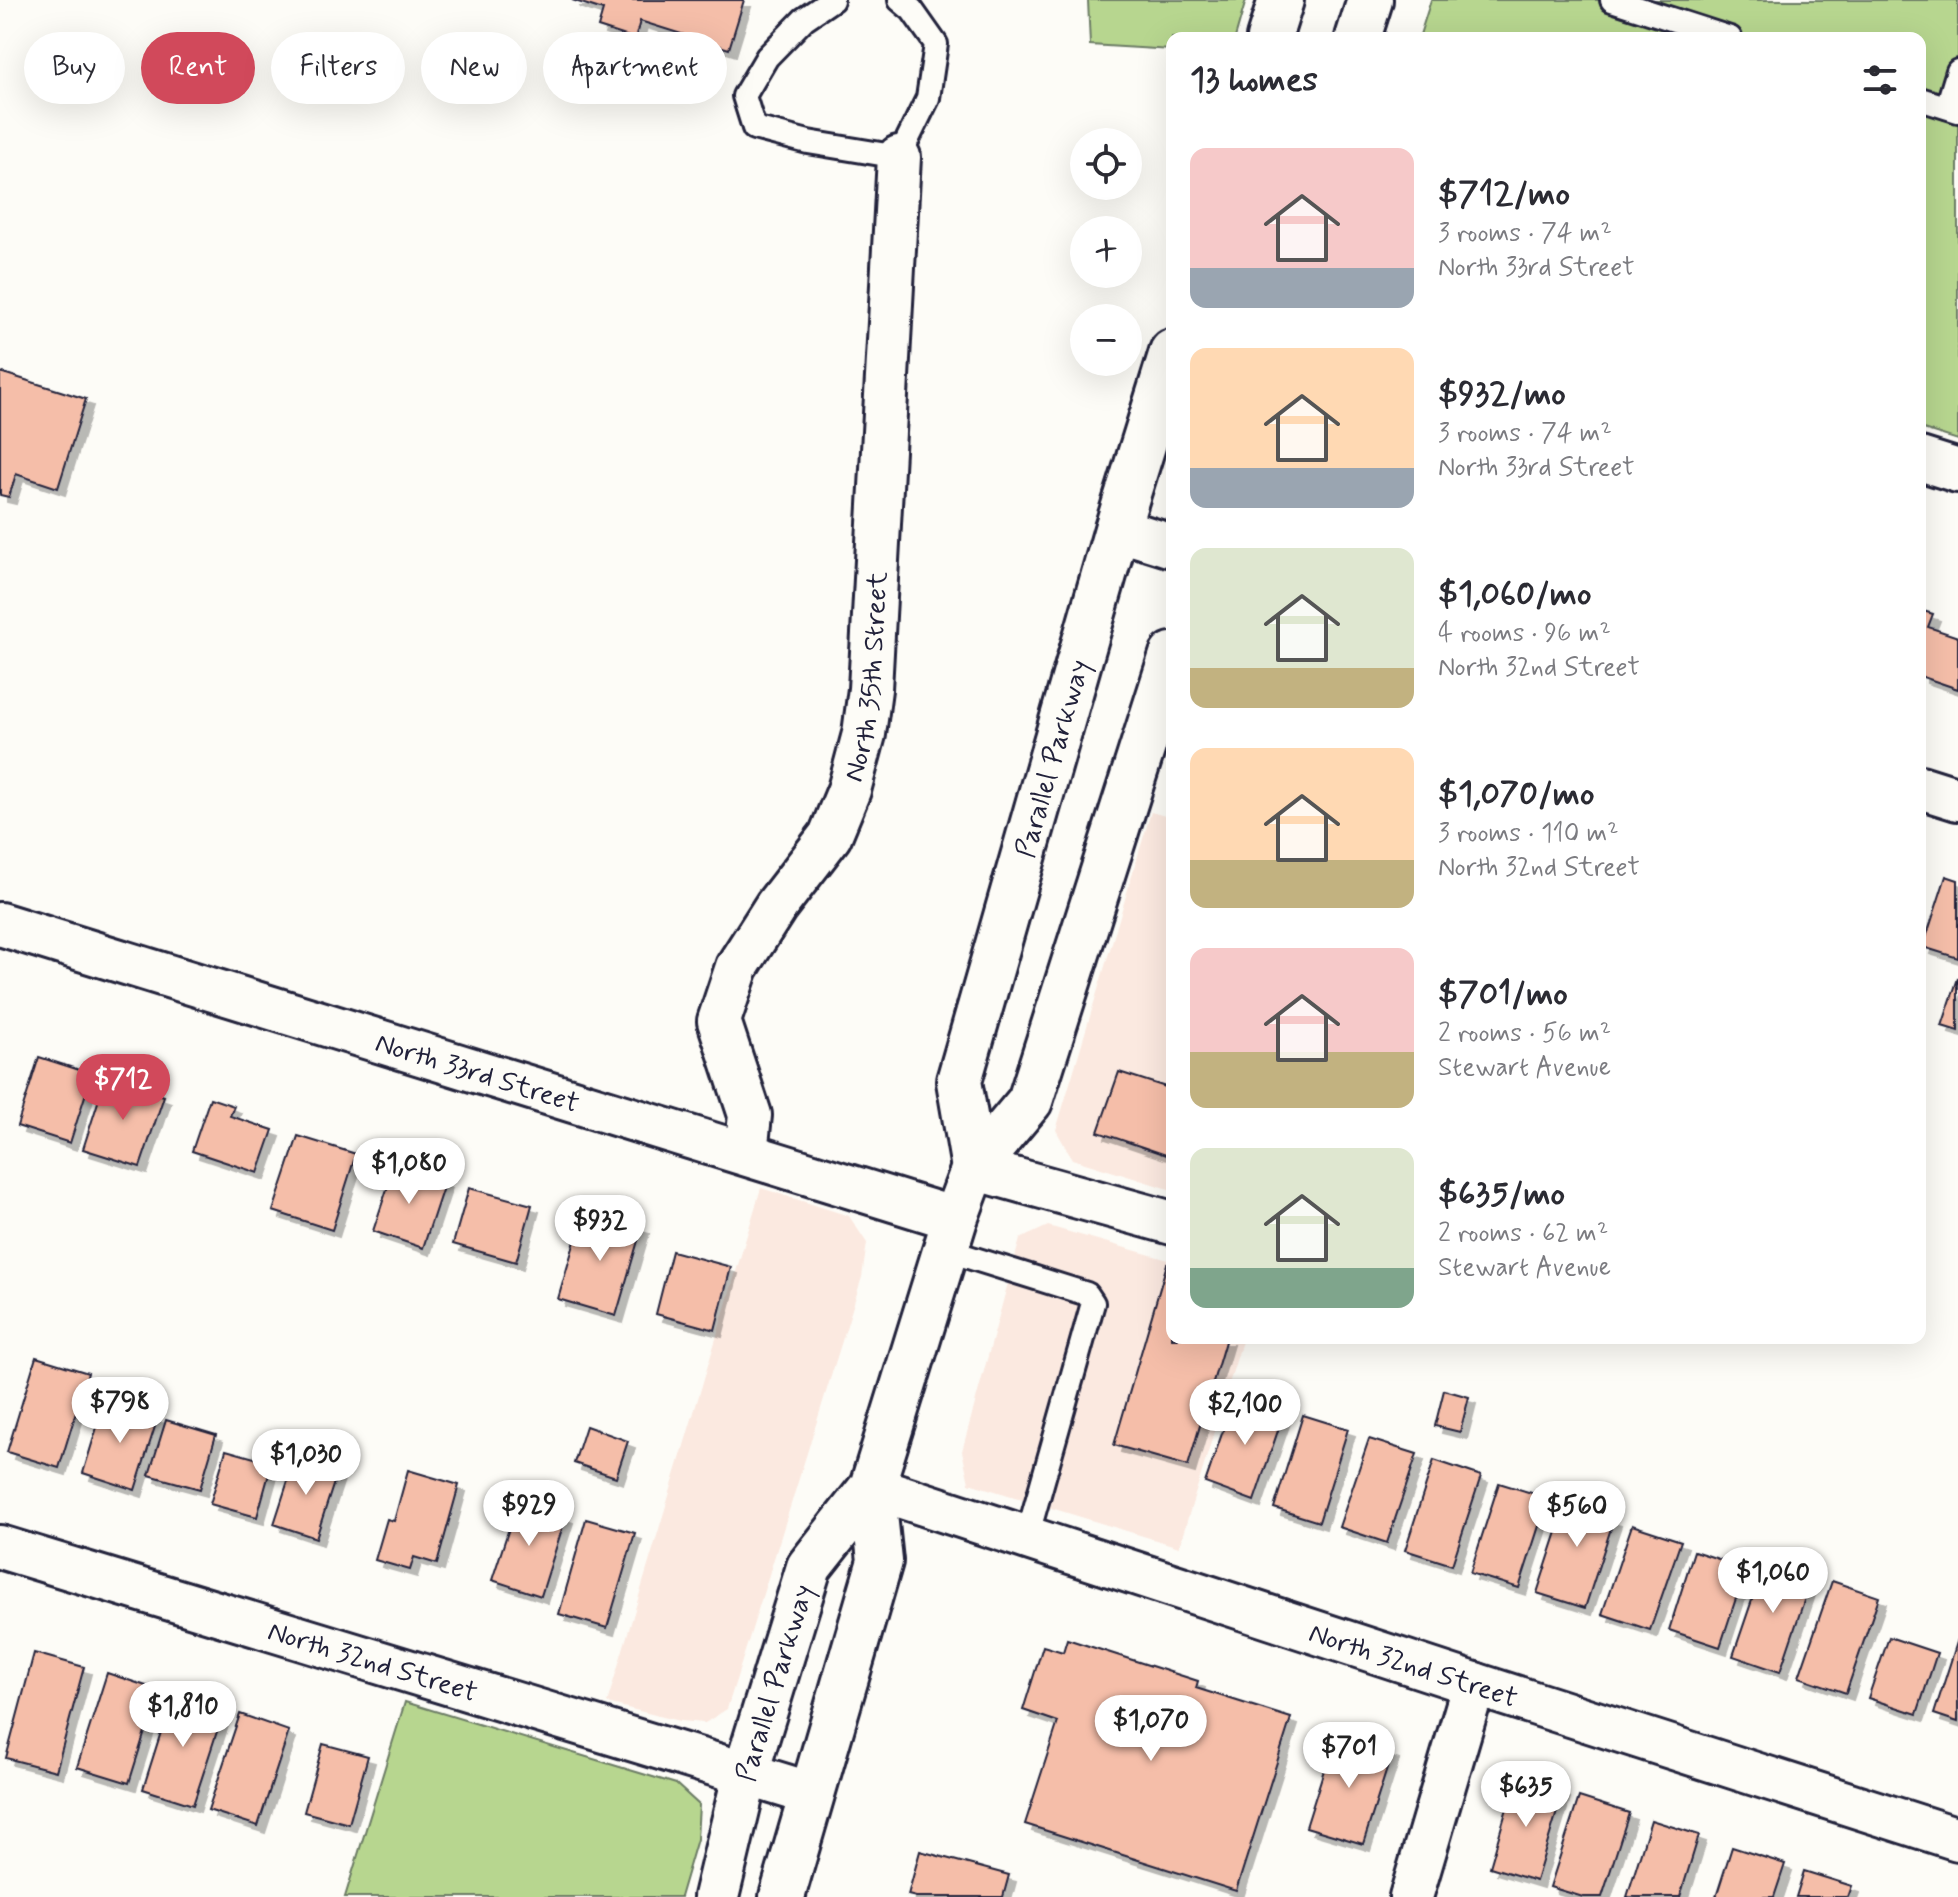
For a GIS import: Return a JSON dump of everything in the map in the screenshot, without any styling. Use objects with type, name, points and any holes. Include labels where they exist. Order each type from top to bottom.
[{"type":"main road","points":[[1271,32],[1281,0]]},
{"type":"main road","points":[[1360,32],[1370,0]]},
{"type":"main road","name":"Parallel Parkway","points":[[974,1168],[959,1081],[1117,529],[1166,371]]},
{"type":"main road","name":"Parallel Parkway","points":[[716,1897],[746,1772],[809,1567],[872,1487],[950,1234],[974,1168],[1030,1101],[1166,674]]},
{"type":"main road","name":"Parallel Parkway","points":[[782,1897],[880,1561],[872,1487]]},
{"type":"street","name":"North 35th Street","points":[[746,1153],[750,1115],[719,1021],[737,967],[776,906],[830,836],[849,790],[864,734],[870,689],[899,157]]},
{"type":"street","points":[[1926,461],[1958,471]]},
{"type":"street","points":[[1117,529],[1166,544]]},
{"type":"street","points":[[1926,789],[1958,799]]},
{"type":"street","name":"North 33rd Street","points":[[0,924],[746,1153],[950,1234]]},
{"type":"street","points":[[974,1168],[1166,1221]]},
{"type":"street","name":"North 32nd Street","points":[[872,1487],[1958,1839]]},
{"type":"street","name":"North 32nd Street","points":[[0,1547],[812,1794]]},
{"type":"street","points":[[1411,1897],[1474,1684]]},
{"type":"lane","points":[[832,0],[804,19],[767,57],[744,96],[754,128],[808,142],[899,157],[928,98],[936,44],[912,10],[900,0]]},
{"type":"lane","points":[[1612,0],[1711,32]]},
{"type":"lane","points":[[1926,101],[1952,109],[1958,71]]},
{"type":"lane","points":[[950,1234],[1087,1294],[1093,1303],[1027,1537]]},
{"type":"shaded area","points":[[1151,812],[1166,816],[1166,1188],[1072,1159],[1056,1130]]},
{"type":"shaded area","points":[[761,1188],[849,1216],[867,1243],[862,1277],[727,1709],[705,1723],[679,1721],[607,1703]]},
{"type":"shaded area","points":[[1048,1226],[1166,1259],[1166,1344],[1241,1344],[1179,1547],[969,1483],[962,1451],[1020,1239]]},
{"type":"green space","points":[[1088,0],[1246,0],[1237,32],[1166,32],[1166,50],[1090,45]]},
{"type":"green space","points":[[1431,0],[1958,0],[1958,440],[1926,430],[1926,32],[1421,32]]},
{"type":"green space","points":[[405,1702],[676,1784],[699,1805],[697,1839],[680,1897],[345,1897]]},
{"type":"building","points":[[572,0],[744,0],[729,49],[727,32],[675,32],[640,21],[637,32],[613,32],[598,27],[603,10]]},
{"type":"building","points":[[0,372],[86,399],[58,488],[16,474],[9,497],[0,495]]},
{"type":"building","points":[[1926,612],[1933,614],[1928,627],[1958,637],[1958,689],[1926,678]]},
{"type":"building","points":[[1946,876],[1958,880],[1958,958],[1926,948],[1926,938]]},
{"type":"building","points":[[1958,978],[1958,1031],[1942,1026]]},
{"type":"building","points":[[39,1057],[92,1074],[70,1143],[17,1126]]},
{"type":"building","points":[[1119,1072],[1166,1087],[1166,1155],[1098,1132]]},
{"type":"building","points":[[106,1077],[164,1096],[140,1167],[83,1149]]},
{"type":"building","points":[[210,1098],[234,1106],[230,1116],[273,1130],[258,1173],[192,1151]]},
{"type":"building","points":[[298,1136],[356,1154],[332,1230],[273,1211]]},
{"type":"building","points":[[395,1165],[445,1181],[423,1248],[373,1231]]},
{"type":"building","points":[[469,1188],[532,1205],[516,1262],[453,1244]]},
{"type":"building","points":[[584,1210],[642,1227],[616,1316],[558,1299]]},
{"type":"building","points":[[672,1251],[731,1267],[715,1330],[656,1314]]},
{"type":"building","points":[[1166,1267],[1166,1344],[1224,1344],[1188,1466],[1114,1445]]},
{"type":"building","points":[[36,1357],[88,1373],[59,1468],[7,1452]]},
{"type":"building","points":[[1444,1390],[1469,1397],[1460,1432],[1435,1426]]},
{"type":"building","points":[[1236,1393],[1285,1410],[1254,1501],[1205,1483]]},
{"type":"building","points":[[105,1401],[158,1417],[135,1490],[83,1473]]},
{"type":"building","points":[[1303,1415],[1348,1429],[1319,1522],[1274,1508]]},
{"type":"building","points":[[166,1420],[216,1435],[200,1489],[149,1475]]},
{"type":"building","points":[[586,1426],[628,1441],[616,1477],[574,1463]]},
{"type":"building","points":[[1369,1439],[1417,1454],[1387,1543],[1339,1527]]},
{"type":"building","points":[[226,1450],[272,1463],[257,1517],[210,1504]]},
{"type":"building","points":[[296,1456],[338,1470],[316,1538],[274,1524]]},
{"type":"building","points":[[1434,1460],[1481,1476],[1452,1565],[1405,1550]]},
{"type":"building","points":[[408,1470],[459,1485],[437,1564],[414,1557],[410,1570],[375,1560],[387,1519],[394,1521]]},
{"type":"building","points":[[1499,1483],[1548,1498],[1519,1588],[1470,1573]]},
{"type":"building","points":[[1572,1486],[1604,1496],[1597,1514],[1614,1519],[1585,1608],[1537,1593]]},
{"type":"building","points":[[518,1501],[566,1516],[541,1596],[492,1580]]},
{"type":"building","points":[[586,1519],[635,1533],[607,1628],[559,1614]]},
{"type":"building","points":[[1632,1525],[1681,1541],[1650,1630],[1602,1614]]},
{"type":"building","points":[[1694,1551],[1746,1568],[1720,1647],[1669,1630]]},
{"type":"building","points":[[1766,1559],[1813,1574],[1780,1672],[1733,1656]]},
{"type":"building","points":[[1832,1581],[1879,1597],[1846,1693],[1799,1677]]},
{"type":"building","points":[[1889,1637],[1937,1653],[1917,1714],[1868,1698]]},
{"type":"building","points":[[1067,1639],[1198,1681],[1196,1688],[1291,1718],[1236,1891],[1025,1824],[1058,1722],[1023,1710],[1043,1646],[1063,1652]]},
{"type":"building","points":[[1958,1639],[1958,1722],[1934,1714]]},
{"type":"building","points":[[34,1653],[84,1667],[56,1771],[6,1758]]},
{"type":"building","points":[[107,1673],[158,1690],[129,1783],[77,1767]]},
{"type":"building","points":[[173,1694],[224,1710],[193,1805],[143,1789]]},
{"type":"building","points":[[240,1714],[289,1731],[258,1826],[208,1810]]},
{"type":"building","points":[[1335,1735],[1392,1753],[1363,1844],[1306,1827]]},
{"type":"building","points":[[323,1744],[368,1756],[349,1824],[304,1812]]},
{"type":"building","points":[[1516,1777],[1563,1792],[1536,1881],[1490,1867]]},
{"type":"building","points":[[1579,1797],[1629,1813],[1602,1897],[1583,1897],[1550,1887]]},
{"type":"building","points":[[1651,1820],[1699,1835],[1680,1897],[1627,1897]]},
{"type":"building","points":[[1732,1847],[1785,1864],[1774,1897],[1716,1897]]},
{"type":"building","points":[[920,1851],[1009,1875],[1003,1897],[908,1895]]},
{"type":"building","points":[[1804,1871],[1852,1886],[1848,1897],[1796,1897]]}]
